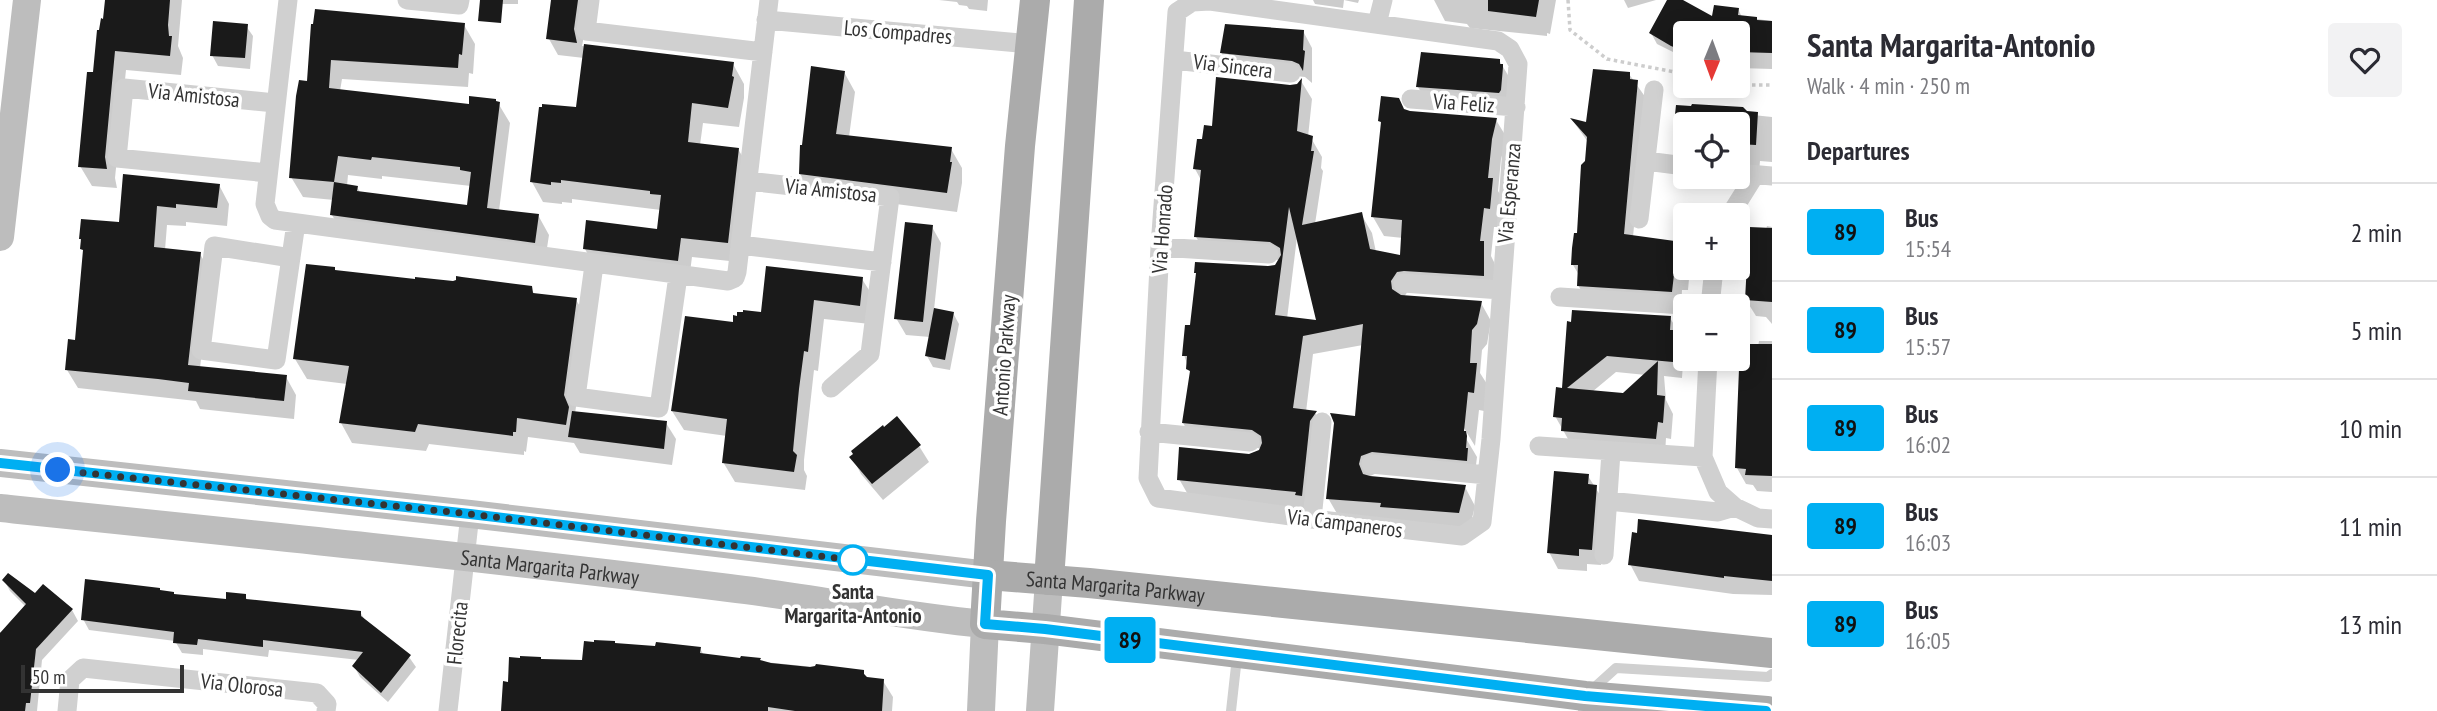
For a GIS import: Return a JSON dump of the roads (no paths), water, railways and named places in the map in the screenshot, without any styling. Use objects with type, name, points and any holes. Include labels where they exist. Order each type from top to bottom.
[{"type":"main road","points":[[0,237],[27,0]]},
{"type":"main road","name":"Antonio Parkway","points":[[981,711],[988,575],[1035,0]]},
{"type":"main road","points":[[1040,711],[1089,0]]},
{"type":"main road","name":"Santa Margarita Parkway","points":[[0,463],[470,514],[988,575],[1772,653]]},
{"type":"main road","name":"Santa Margarita Parkway","points":[[0,508],[732,588],[943,620],[1045,629],[1238,653],[1584,703],[1767,711]]},
{"type":"street","points":[[288,0],[265,204],[270,216],[275,220],[728,281],[735,278],[740,245],[769,0]]},
{"type":"street","points":[[407,0],[459,5],[460,0]]},
{"type":"street","points":[[590,0],[586,31],[763,52]]},
{"type":"street","points":[[1377,24],[1383,0]]},
{"type":"street","name":"Via Honrado","points":[[1158,498],[1148,478],[1149,432],[1177,12],[1192,2],[1225,2]]},
{"type":"street","name":"Via Esperanza","points":[[1225,2],[1498,41],[1510,49],[1518,65],[1516,107],[1487,475]]},
{"type":"street","name":"Los Compadres","points":[[766,20],[1030,44]]},
{"type":"street","name":"Via Sincera","points":[[1174,60],[1292,73]]},
{"type":"street","name":"Via Amistosa","points":[[268,173],[117,158],[124,88],[275,103]]},
{"type":"street","points":[[1639,219],[1654,90]]},
{"type":"street","name":"Via Feliz","points":[[1411,99],[1516,107]]},
{"type":"street","points":[[1646,162],[1673,165]]},
{"type":"street","points":[[1737,203],[1755,174]]},
{"type":"street","name":"Via Amistosa","points":[[748,181],[890,197],[870,354],[831,388]]},
{"type":"street","points":[[291,258],[214,246],[201,350],[276,360],[291,258],[296,223]]},
{"type":"street","points":[[740,245],[882,262]]},
{"type":"street","points":[[1160,247],[1269,254]]},
{"type":"street","points":[[594,265],[576,397],[659,408],[678,276]]},
{"type":"street","points":[[1403,283],[1501,290]]},
{"type":"street","points":[[1560,297],[1673,304]]},
{"type":"street","points":[[1707,371],[1703,457],[1718,492],[1735,507],[1758,518],[1772,519]]},
{"type":"street","points":[[1312,519],[1322,422]]},
{"type":"street","points":[[1149,432],[1250,442]]},
{"type":"street","points":[[1539,446],[1703,457]]},
{"type":"street","points":[[1604,555],[1611,452]]},
{"type":"street","points":[[1371,464],[1487,475]]},
{"type":"street","name":"Via Campaneros","points":[[1158,498],[1462,536],[1482,522],[1487,475]]},
{"type":"street","points":[[1608,501],[1718,512],[1735,507]]},
{"type":"street","name":"Florecita","points":[[448,711],[470,514]]},
{"type":"street","name":"Via Olorosa","points":[[67,711],[70,680],[83,668],[317,693],[327,704],[326,711]]},
{"type":"lane","points":[[1231,711],[1238,653]]},
{"type":"lane","points":[[1584,703],[1616,668],[1768,677],[1772,674]]},
{"type":"place","name":"Santa Margarita-Antonio","points":[[853,560]]}]
